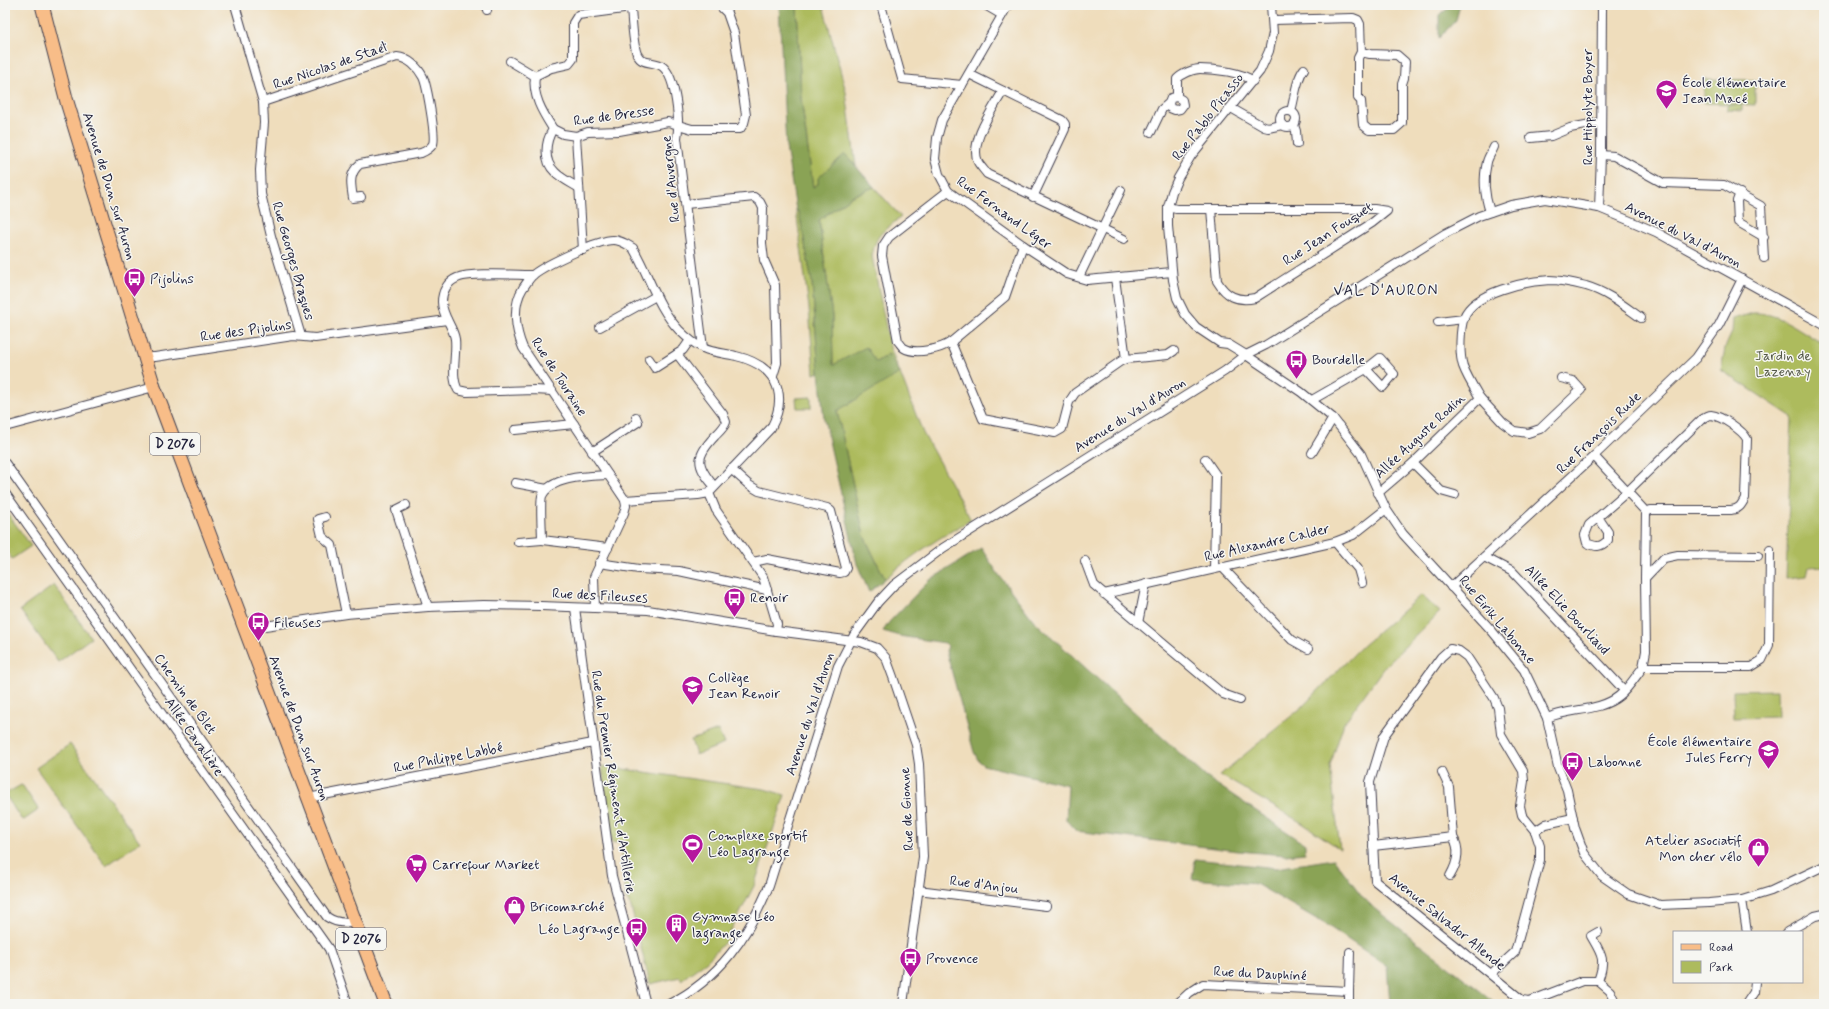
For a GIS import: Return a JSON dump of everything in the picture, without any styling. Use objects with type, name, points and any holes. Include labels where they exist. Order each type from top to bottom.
[{"type":"main road","name":"Avenue de Dun sur Auron","points":[[42,5],[67,102],[154,387],[386,1004]]},
{"type":"street","name":"Rue Georges Braques","points":[[235,5],[263,102],[264,123],[260,170],[261,194],[271,236],[301,336]]},
{"type":"street","name":"Rue d'Auvergne","points":[[703,348],[677,138],[679,126],[692,129],[740,128],[744,124],[746,115],[734,33],[727,12],[719,5]]},
{"type":"street","points":[[881,5],[902,78],[962,85]]},
{"type":"street","points":[[985,5],[1002,15]]},
{"type":"street","name":"Rue Fernand Léger","points":[[1008,5],[942,120],[937,138],[934,159],[939,174],[948,191],[1023,245],[1067,274],[1087,280],[1172,272]]},
{"type":"street","name":"Rue Pablo Picasso","points":[[1246,355],[1228,344],[1220,342],[1196,326],[1185,314],[1176,298],[1172,272],[1168,207],[1172,192],[1183,168],[1260,71],[1271,43],[1273,20],[1271,5]]},
{"type":"street","name":"Rue Hippolyte Boyer","points":[[1599,208],[1601,155],[1602,5]]},
{"type":"street","points":[[535,76],[551,68],[568,64],[573,59],[573,23],[578,15],[634,7],[636,53],[640,60],[663,66],[670,76],[679,126]]},
{"type":"street","points":[[1273,20],[1353,18],[1358,20],[1360,24],[1361,52],[1358,58],[1358,98],[1361,101],[1363,125],[1370,130],[1394,130],[1402,124],[1402,84],[1405,62],[1397,55],[1370,54],[1361,52]]},
{"type":"street","name":"Rue Nicolas de Staël","points":[[263,102],[397,57],[409,60],[420,72],[425,81],[434,134],[432,145],[430,149],[421,153],[360,164],[354,168],[351,175],[353,198],[360,197]]},
{"type":"street","points":[[510,61],[535,76]]},
{"type":"street","points":[[1177,96],[1177,79],[1199,69],[1238,73],[1253,81]]},
{"type":"street","points":[[1297,144],[1294,125],[1296,118],[1292,111],[1298,88],[1299,76],[1304,69]]},
{"type":"street","points":[[969,74],[1062,120],[1065,124],[1065,129],[1033,196]]},
{"type":"street","points":[[535,76],[533,87],[541,109],[553,129],[546,145],[547,158],[554,172],[579,188]]},
{"type":"street","points":[[1003,92],[975,146],[978,162],[988,174],[1124,239]]},
{"type":"street","points":[[1169,103],[1170,108],[1175,110],[1180,109],[1182,100],[1177,96]]},
{"type":"street","points":[[1151,132],[1162,109],[1169,103],[1171,98],[1177,96]]},
{"type":"street","points":[[1231,108],[1264,128],[1282,124],[1289,127],[1294,125]]},
{"type":"street","points":[[1282,124],[1280,119],[1281,114],[1286,111],[1292,111]]},
{"type":"street","name":"Rue de Bresse","points":[[553,129],[563,134],[576,136],[588,132],[619,131],[668,122],[679,126]]},
{"type":"street","points":[[1531,138],[1551,136],[1570,128],[1601,122]]},
{"type":"street","points":[[576,136],[583,250]]},
{"type":"street","points":[[1490,212],[1487,202],[1485,182],[1487,161],[1494,147]]},
{"type":"street","points":[[1601,155],[1614,156],[1663,183],[1724,185],[1761,206],[1764,237],[1764,258]]},
{"type":"street","points":[[1079,277],[1121,190]]},
{"type":"street","points":[[948,191],[889,237],[883,246],[882,256],[898,341],[904,348],[913,352],[943,347],[951,342],[1005,296],[1023,245]]},
{"type":"street","points":[[1740,193],[1737,201],[1738,222],[1764,237]]},
{"type":"street","points":[[595,608],[594,577],[599,563],[608,548],[624,513],[626,506],[625,500],[698,495],[712,489],[771,428],[776,419],[780,399],[779,390],[773,376],[777,363],[775,285],[764,260],[762,243],[763,208],[760,202],[754,197],[686,204]]},
{"type":"street","name":"Avenue du Val d'Auron","points":[[669,1004],[704,983],[720,967],[736,948],[759,909],[768,886],[838,666],[851,641],[878,602],[894,585],[943,548],[1218,376],[1246,355],[1266,345],[1446,233],[1490,212],[1545,199],[1599,208],[1656,232],[1824,325]]},
{"type":"street","name":"Rue Jean Fouquet","points":[[1168,207],[1211,209],[1374,209],[1387,211],[1372,223],[1261,294],[1254,298],[1245,300],[1234,299],[1223,291],[1217,281],[1211,209]]},
{"type":"street","name":"Rue de Touraine","points":[[625,500],[523,348],[515,326],[517,305],[522,290],[533,274],[554,261],[612,240],[625,243],[632,248],[637,255],[656,296],[669,318],[690,340],[703,348],[760,364],[773,376]]},
{"type":"street","points":[[533,274],[471,275],[457,278],[448,284],[444,291],[442,303],[447,320],[453,328],[455,341],[454,383],[458,390],[467,392],[552,391]]},
{"type":"street","points":[[1115,278],[1126,359]]},
{"type":"street","name":"Rue François Rude","points":[[1451,587],[1594,456],[1696,358],[1719,325],[1742,279]]},
{"type":"street","points":[[1438,322],[1464,319],[1472,307],[1481,300],[1499,291],[1532,282],[1552,280],[1565,281],[1588,287],[1610,297],[1641,318]]},
{"type":"street","points":[[600,327],[656,296]]},
{"type":"street","name":"Allée Auguste Rodin","points":[[1464,319],[1461,336],[1463,365],[1480,398],[1503,423],[1514,431],[1528,433],[1540,429],[1581,390],[1573,381],[1561,378]]},
{"type":"street","name":"Rue des Pijolins","points":[[144,357],[155,357],[293,336],[315,338],[447,320]]},
{"type":"street","points":[[649,359],[655,368],[683,350],[690,340]]},
{"type":"street","points":[[951,342],[983,419],[1055,433],[1062,429],[1069,402],[1075,393],[1121,361],[1126,359],[1168,355],[1174,351]]},
{"type":"street","points":[[677,354],[725,418],[725,425],[703,449],[700,459],[704,474],[712,489],[716,510],[763,577],[777,624],[776,631]]},
{"type":"street","name":"Rue Eirik Labonne","points":[[1246,355],[1312,400],[1333,418],[1361,454],[1386,509],[1403,534],[1492,631],[1524,670],[1547,718],[1558,767],[1567,790],[1573,818],[1584,853],[1602,876],[1628,894],[1660,905],[1716,903],[1742,900],[1771,891],[1824,866]]},
{"type":"street","points":[[1312,400],[1366,369]]},
{"type":"street","points":[[5,426],[154,387]]},
{"type":"street","name":"Allée Auguste Rodin","points":[[1378,493],[1413,463],[1480,398]]},
{"type":"street","points":[[1598,517],[1627,492],[1702,419],[1710,415],[1715,416],[1744,433],[1747,439],[1745,498],[1741,506],[1736,510],[1651,510],[1646,512]]},
{"type":"street","points":[[592,452],[638,422],[636,417]]},
{"type":"street","points":[[1312,453],[1333,418]]},
{"type":"street","points":[[515,430],[574,424]]},
{"type":"street","points":[[1547,718],[1595,707],[1619,696],[1643,667],[1646,651],[1646,512],[1594,456]]},
{"type":"street","points":[[1205,459],[1216,475],[1218,568],[1292,640],[1308,649]]},
{"type":"street","name":"Chemin de Blet","points":[[5,463],[327,917],[344,924],[354,921]]},
{"type":"street","points":[[1413,463],[1441,491],[1455,495]]},
{"type":"street","points":[[731,469],[753,488],[827,508],[831,511],[846,568],[844,572],[840,573],[767,559],[753,562]]},
{"type":"street","points":[[542,540],[542,497],[547,489],[576,476],[608,475]]},
{"type":"street","points":[[515,483],[547,489]]},
{"type":"street","name":"Allée Cavalière","points":[[5,493],[329,949],[348,1004]]},
{"type":"street","points":[[406,505],[396,510],[428,607]]},
{"type":"street","name":"Rue Alexandre Calder","points":[[1104,594],[1335,542],[1353,535],[1386,509]]},
{"type":"street","points":[[325,517],[318,519],[322,536],[332,545],[346,614]]},
{"type":"street","points":[[518,542],[542,540],[608,548]]},
{"type":"street","points":[[1335,542],[1358,569],[1362,583]]},
{"type":"street","points":[[1643,667],[1751,667],[1762,660],[1769,645],[1770,550]]},
{"type":"street","points":[[1645,578],[1664,558],[1678,555],[1758,556]]},
{"type":"street","name":"Allée Elie Bourliaud","points":[[1484,557],[1513,572],[1624,690]]},
{"type":"street","points":[[1085,561],[1094,586],[1223,694],[1240,700]]},
{"type":"street","points":[[599,563],[639,569],[679,571],[767,590]]},
{"type":"street","points":[[1138,623],[1146,584]]},
{"type":"street","name":"Rue des Fileuses","points":[[245,629],[346,614],[428,607],[484,605],[648,610],[776,631],[851,641]]},
{"type":"street","name":"Rue du Premier Régiment d'Artillerie","points":[[575,608],[612,876],[646,1004]]},
{"type":"street","name":"Rue de Gionne","points":[[851,641],[871,645],[884,654],[916,745],[918,759],[923,857],[902,1004]]},
{"type":"street","name":"Avenue Salvador Allende","points":[[1535,831],[1522,815],[1520,806],[1524,781],[1523,771],[1501,734],[1498,708],[1494,698],[1467,658],[1459,651],[1450,649],[1441,657],[1384,736],[1370,782],[1375,881],[1522,1000],[1530,1001],[1582,982],[1598,981]]},
{"type":"street","name":"Rue Philippe Labbé","points":[[308,798],[593,743]]},
{"type":"street","points":[[1442,772],[1449,787],[1452,837],[1457,844],[1457,864],[1450,876]]},
{"type":"street","points":[[1491,974],[1515,952],[1540,860],[1540,846],[1535,831],[1546,824],[1573,818]]},
{"type":"street","points":[[1373,846],[1452,837]]},
{"type":"street","name":"Rue d'Anjou","points":[[918,890],[1046,906]]},
{"type":"street","points":[[1742,900],[1747,931]]},
{"type":"street","points":[[1789,931],[1815,916],[1824,914]]},
{"type":"street","points":[[1598,932],[1591,936],[1601,954],[1604,966],[1598,981],[1610,991],[1616,1004]]},
{"type":"street","points":[[1349,1004],[1350,952]]},
{"type":"street","points":[[1746,1004],[1754,992],[1755,983]]},
{"type":"street","name":"Rue du Dauphiné","points":[[1177,1004],[1189,993],[1203,984],[1349,991]]},
{"type":"green space","points":[[779,5],[797,5],[801,98],[813,187],[818,184],[818,178],[845,154],[874,187],[852,196],[819,220],[832,316],[833,365],[866,347],[876,362],[889,354],[900,373],[837,411],[864,536],[885,579],[869,592],[857,564],[824,419],[812,282],[799,212],[796,210],[786,147]]},
{"type":"green space","points":[[797,5],[823,5],[846,92],[856,166],[845,154],[818,184],[813,187],[801,98]]},
{"type":"green space","points":[[1450,5],[1460,5],[1456,20],[1439,38],[1439,15],[1450,7]]},
{"type":"green space","points":[[1704,79],[1755,80],[1755,105],[1704,103]]},
{"type":"green space","points":[[1727,105],[1742,105],[1742,111],[1727,110]]},
{"type":"green space","points":[[874,187],[901,217],[885,229],[878,237],[872,256],[890,347],[923,433],[971,520],[926,547],[885,579],[864,536],[837,411],[888,354],[876,362],[833,365],[832,316],[819,220],[852,196]]},
{"type":"green space","points":[[796,210],[799,212],[812,282],[819,372],[814,374],[809,308]]},
{"type":"green space","name":"Jardin de Lazenay","points":[[1753,313],[1781,319],[1824,344],[1824,566],[1809,567],[1807,576],[1786,578],[1792,417],[1721,370],[1725,348],[1732,332],[1733,319]]},
{"type":"green space","points":[[811,397],[811,408],[797,408],[796,398]]},
{"type":"green space","points":[[6,511],[31,546],[12,559],[5,549]]},
{"type":"green space","points":[[981,548],[999,575],[1034,621],[1206,777],[1305,844],[1305,853],[1285,855],[1238,851],[1076,831],[1066,820],[1068,785],[983,765],[978,760],[974,752],[946,651],[948,646],[945,643],[899,636],[883,631],[890,621],[930,580]]},
{"type":"green space","points":[[54,585],[91,638],[58,662],[20,610]]},
{"type":"green space","points":[[1421,595],[1440,612],[1385,666],[1344,723],[1330,766],[1340,849],[1302,823],[1220,775],[1301,708],[1361,647]]},
{"type":"green space","points":[[1777,690],[1778,717],[1734,718],[1733,691]]},
{"type":"green space","points":[[718,730],[724,744],[696,755],[691,740]]},
{"type":"green space","points":[[70,744],[140,842],[106,866],[36,768]]},
{"type":"green space","name":"Complexe sportif Léo Lagrange","points":[[602,766],[764,789],[785,795],[754,886],[725,942],[707,961],[681,980],[680,977],[650,984],[631,907],[626,898],[621,842],[612,843]]},
{"type":"green space","points":[[21,785],[38,809],[24,820],[21,819],[6,796],[7,793]]},
{"type":"green space","points":[[1195,859],[1276,868],[1334,859],[1362,896],[1375,909],[1497,1004],[1390,1004],[1387,966],[1325,924],[1256,884],[1192,879]]},
{"type":"place","name":"École élémentaire Jean Macé","points":[[1666,110]]},
{"type":"place","name":"Pijolins","points":[[134,298]]},
{"type":"place","name":"Bourdelle","points":[[1296,380]]},
{"type":"place","name":"Renoir","points":[[734,618]]},
{"type":"place","name":"Fileuses","points":[[258,642]]},
{"type":"place","name":"Collège Jean Renoir","points":[[693,706]]},
{"type":"place","name":"École élémentaire Jules Ferry","points":[[1768,770]]},
{"type":"place","name":"Labonne","points":[[1572,782]]},
{"type":"place","name":"Complexe sportif Léo Lagrange","points":[[692,864]]},
{"type":"place","name":"Atelier asociatif Mon cher vélo","points":[[1758,868]]},
{"type":"place","name":"Carrefour Market","points":[[417,884]]},
{"type":"place","name":"Bricomarché","points":[[515,926]]},
{"type":"place","name":"Gymnase Léo lagrange","points":[[677,944]]},
{"type":"place","name":"Léo Lagrange","points":[[636,948]]},
{"type":"place","name":"Provence","points":[[910,978]]},
{"type":"district","name":"VAL D'AURON","points":[[1386,291]]}]
